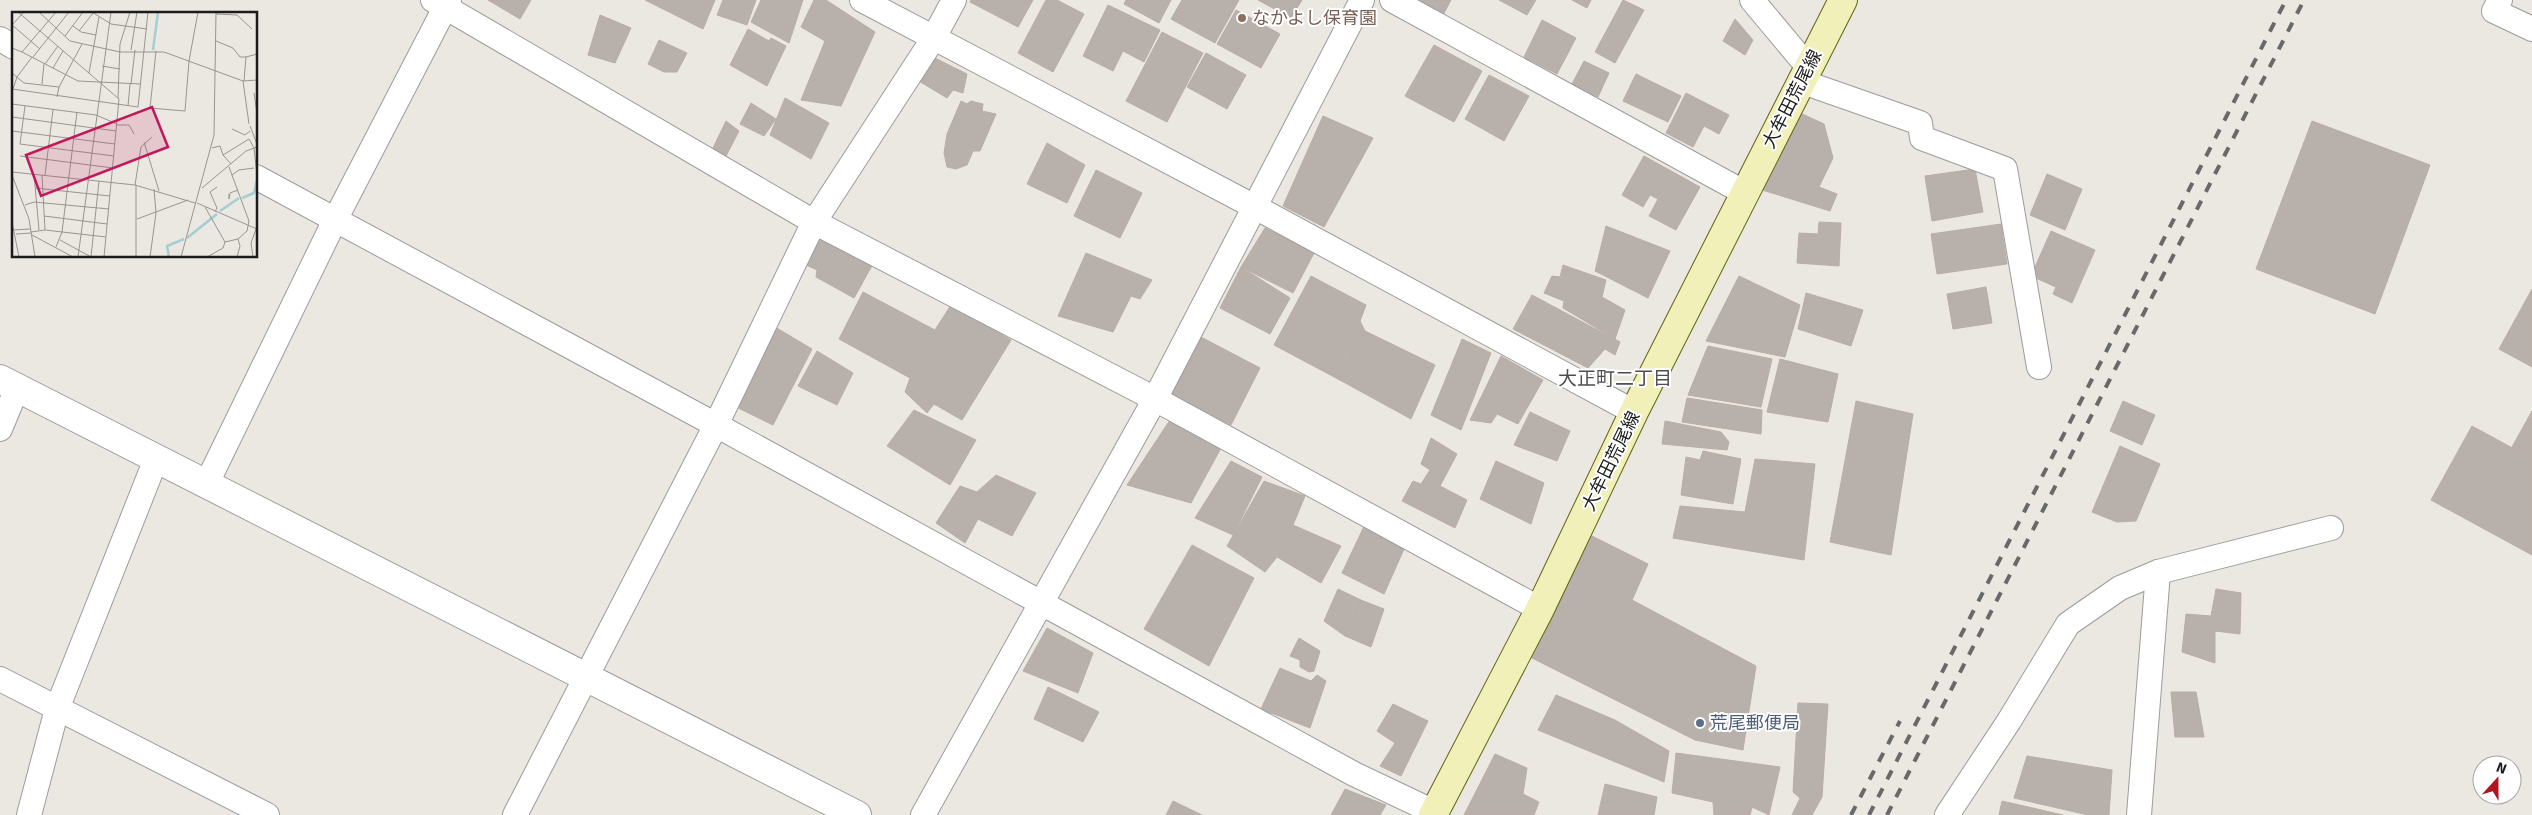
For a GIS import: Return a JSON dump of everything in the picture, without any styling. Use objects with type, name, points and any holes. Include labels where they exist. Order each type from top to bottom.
[{"type":"main road","name":"大牟田荒尾線","points":[[1434,814],[1540,609],[1634,412],[1843,0]]},
{"type":"street","points":[[862,0],[1255,207],[1634,412]]},
{"type":"street","points":[[515,815],[716,425],[814,222],[933,39],[954,0]]},
{"type":"street","points":[[923,815],[1155,400],[1362,0]]},
{"type":"street","points":[[1392,0],[1745,193]]},
{"type":"street","points":[[1752,0],[1804,74],[1920,123],[1922,138],[2005,169],[2039,367]]},
{"type":"street","points":[[2500,0],[2494,11],[2532,29]]},
{"type":"street","points":[[206,485],[442,2],[814,222],[1155,400],[1540,609]]},
{"type":"street","points":[[0,39],[12,45]]},
{"type":"street","points":[[258,179],[716,425],[1354,774],[1434,814]]},
{"type":"street","points":[[0,429],[9,384],[857,815]]},
{"type":"street","points":[[29,815],[57,709],[156,459]]},
{"type":"street","points":[[1947,815],[2009,721],[2068,624],[2120,588],[2158,572],[2331,528]]},
{"type":"street","points":[[2139,815],[2158,572]]},
{"type":"street","points":[[0,679],[267,815]]},
{"type":"building","points":[[488,0],[531,0],[520,19]]},
{"type":"building","points":[[645,0],[715,0],[703,29]]},
{"type":"building","points":[[723,0],[756,0],[747,25],[717,15]]},
{"type":"building","points":[[761,0],[803,0],[789,43],[751,22]]},
{"type":"building","points":[[814,0],[826,0],[875,32],[841,106],[801,100],[825,41],[801,27]]},
{"type":"building","points":[[971,0],[1033,0],[1018,27],[970,2]]},
{"type":"building","points":[[1046,0],[1057,0],[1084,14],[1053,72],[1018,53]]},
{"type":"building","points":[[1126,0],[1171,0],[1159,23],[1124,4]]},
{"type":"building","points":[[1182,0],[1239,0],[1215,43],[1171,19]]},
{"type":"building","points":[[1258,0],[1302,0],[1291,18]]},
{"type":"building","points":[[1412,0],[1451,0],[1442,17]]},
{"type":"building","points":[[1499,0],[1536,0],[1527,15]]},
{"type":"building","points":[[1572,0],[1591,0],[1587,8]]},
{"type":"building","points":[[1623,0],[1644,10],[1615,63],[1595,52]]},
{"type":"building","points":[[1108,5],[1160,30],[1144,62],[1123,51],[1113,71],[1083,56]]},
{"type":"building","points":[[1236,10],[1280,34],[1261,68],[1217,44]]},
{"type":"building","points":[[600,15],[631,28],[615,63],[588,55]]},
{"type":"building","points":[[1735,19],[1753,40],[1745,55],[1723,41]]},
{"type":"building","points":[[1542,20],[1576,38],[1557,74],[1524,57]]},
{"type":"building","points":[[748,29],[769,41],[771,38],[786,46],[767,86],[730,65]]},
{"type":"building","points":[[1162,32],[1203,53],[1167,122],[1126,101]]},
{"type":"building","points":[[659,40],[687,53],[677,72],[664,72],[648,64]]},
{"type":"building","points":[[1434,45],[1482,71],[1454,122],[1405,96]]},
{"type":"building","points":[[1206,53],[1246,75],[1227,109],[1187,87]]},
{"type":"building","points":[[927,54],[967,74],[963,93],[953,90],[947,98],[914,78]]},
{"type":"building","points":[[1584,61],[1609,73],[1598,97],[1572,84]]},
{"type":"building","points":[[1636,74],[1681,96],[1668,122],[1623,101]]},
{"type":"building","points":[[1489,75],[1529,96],[1504,141],[1465,119]]},
{"type":"building","points":[[1686,93],[1729,115],[1719,134],[1704,126],[1693,147],[1666,133]]},
{"type":"building","points":[[785,98],[829,123],[811,159],[770,135]]},
{"type":"building","points":[[961,101],[967,104],[971,101],[983,104],[982,111],[996,114],[980,151],[973,151],[967,165],[956,169],[947,167],[944,153],[947,134]]},
{"type":"building","points":[[751,103],[776,119],[764,136],[740,124]]},
{"type":"building","points":[[1798,112],[1824,124],[1833,158],[1819,187],[1837,194],[1830,211],[1759,189]]},
{"type":"building","points":[[1323,116],[1373,138],[1324,227],[1283,206]]},
{"type":"building","points":[[726,121],[739,131],[726,156],[712,150]]},
{"type":"building","points":[[2312,121],[2430,165],[2375,314],[2256,269]]},
{"type":"building","points":[[1047,143],[1085,165],[1067,203],[1027,184]]},
{"type":"building","points":[[1644,156],[1700,187],[1676,230],[1649,216],[1658,199],[1650,195],[1643,207],[1622,195]]},
{"type":"building","points":[[1975,169],[1983,212],[1932,221],[1925,176]]},
{"type":"building","points":[[1096,170],[1142,193],[1120,238],[1074,216]]},
{"type":"building","points":[[2047,174],[2082,189],[2065,230],[2030,215]]},
{"type":"building","points":[[1819,222],[1841,223],[1839,266],[1797,263],[1799,233],[1818,234]]},
{"type":"building","points":[[2001,224],[2007,264],[1937,274],[1931,234]]},
{"type":"building","points":[[1606,226],[1670,251],[1648,298],[1595,271]]},
{"type":"building","points":[[1265,228],[1314,253],[1293,293],[1241,267]]},
{"type":"building","points":[[821,231],[874,262],[854,298],[816,277],[817,270],[806,265]]},
{"type":"building","points":[[2051,231],[2095,250],[2072,303],[2053,294],[2056,287],[2031,276]]},
{"type":"building","points":[[1086,253],[1152,280],[1140,299],[1131,296],[1113,332],[1058,316]]},
{"type":"building","points":[[1563,265],[1606,280],[1602,297],[1625,310],[1615,339],[1563,308],[1564,301],[1544,293],[1552,276],[1560,277]]},
{"type":"building","points":[[1241,267],[1290,298],[1270,334],[1220,308]]},
{"type":"building","points":[[1311,276],[1366,305],[1360,321],[1365,331],[1338,379],[1274,345]]},
{"type":"building","points":[[1739,276],[1800,305],[1785,357],[1706,341]]},
{"type":"building","points":[[1986,287],[1992,323],[1953,329],[1947,294]]},
{"type":"building","points":[[2532,289],[2532,367],[2499,349]]},
{"type":"building","points":[[863,292],[935,330],[951,305],[1011,340],[962,420],[934,404],[927,413],[905,392],[910,378],[839,339]]},
{"type":"building","points":[[1806,293],[1863,310],[1851,346],[1798,329]]},
{"type":"building","points":[[1532,295],[1620,342],[1615,355],[1605,349],[1588,368],[1513,329]]},
{"type":"building","points":[[775,327],[812,349],[773,425],[732,405]]},
{"type":"building","points":[[1365,331],[1435,365],[1411,419],[1338,379]]},
{"type":"building","points":[[1199,336],[1260,368],[1231,425],[1169,393]]},
{"type":"building","points":[[1462,339],[1491,353],[1461,430],[1431,415]]},
{"type":"building","points":[[1708,346],[1772,359],[1761,407],[1688,395]]},
{"type":"building","points":[[817,351],[853,373],[837,405],[798,386]]},
{"type":"building","points":[[1501,356],[1543,380],[1518,424],[1497,414],[1491,423],[1470,420]]},
{"type":"building","points":[[1780,359],[1838,374],[1828,422],[1767,412]]},
{"type":"building","points":[[1687,398],[1762,410],[1761,434],[1682,422]]},
{"type":"building","points":[[1856,401],[1913,414],[1891,555],[1830,542]]},
{"type":"building","points":[[2123,401],[2155,415],[2142,445],[2110,431]]},
{"type":"building","points":[[914,410],[976,440],[950,485],[887,446]]},
{"type":"building","points":[[2532,411],[2532,555],[2431,500],[2472,426],[2527,456],[2512,447]]},
{"type":"building","points":[[1530,412],[1570,431],[1557,461],[1514,445]]},
{"type":"building","points":[[1170,420],[1221,448],[1191,503],[1127,485]]},
{"type":"building","points":[[1665,421],[1721,432],[1729,442],[1727,450],[1662,444]]},
{"type":"building","points":[[1431,438],[1457,454],[1440,486],[1467,500],[1455,528],[1402,501],[1413,481],[1421,484],[1430,470],[1421,464]]},
{"type":"building","points":[[2120,446],[2160,464],[2136,521],[2117,522],[2092,512]]},
{"type":"building","points":[[1703,451],[1741,459],[1733,504],[1681,495],[1686,457],[1700,460]]},
{"type":"building","points":[[1755,459],[1815,464],[1804,560],[1673,538],[1680,506],[1745,512]]},
{"type":"building","points":[[1231,461],[1262,477],[1233,535],[1195,518]]},
{"type":"building","points":[[1496,461],[1544,483],[1531,524],[1480,499]]},
{"type":"building","points":[[996,475],[1036,493],[1012,536],[978,519],[965,543],[936,523],[960,486],[977,492]]},
{"type":"building","points":[[1264,481],[1305,496],[1293,525],[1341,546],[1321,583],[1277,557],[1265,572],[1227,546]]},
{"type":"building","points":[[1367,520],[1408,540],[1384,594],[1342,573]]},
{"type":"building","points":[[1592,536],[1648,564],[1632,600],[1756,666],[1743,750],[1695,740],[1530,657]]},
{"type":"building","points":[[1192,545],[1254,578],[1209,666],[1144,629]]},
{"type":"building","points":[[1338,589],[1361,600],[1345,636],[1324,621]]},
{"type":"building","points":[[2216,589],[2241,593],[2240,634],[2215,631],[2215,663],[2182,652],[2186,614],[2211,616]]},
{"type":"building","points":[[1361,600],[1384,609],[1371,647],[1345,636]]},
{"type":"building","points":[[1047,628],[1093,653],[1078,693],[1023,671]]},
{"type":"building","points":[[1299,638],[1320,651],[1314,671],[1309,672],[1300,667],[1300,660],[1290,656]]},
{"type":"building","points":[[1280,668],[1311,681],[1317,675],[1326,681],[1310,728],[1261,709]]},
{"type":"building","points":[[1048,687],[1099,712],[1083,742],[1034,719]]},
{"type":"building","points":[[2171,692],[2196,692],[2204,737],[2175,737]]},
{"type":"building","points":[[1556,695],[1615,720],[1669,751],[1664,782],[1538,730]]},
{"type":"building","points":[[1798,703],[1828,704],[1822,797],[1812,815],[1792,815],[1800,798],[1793,792]]},
{"type":"building","points":[[1393,704],[1428,721],[1401,776],[1380,766],[1395,743],[1377,731]]},
{"type":"building","points":[[1676,753],[1780,767],[1769,815],[1752,807],[1750,815],[1714,815],[1713,802],[1672,793]]},
{"type":"building","points":[[1495,754],[1527,768],[1523,794],[1539,802],[1534,815],[1464,815]]},
{"type":"building","points":[[2027,756],[2112,770],[2109,815],[2088,815],[2014,798]]},
{"type":"building","points":[[1605,784],[1657,797],[1654,815],[1598,815]]},
{"type":"building","points":[[1345,789],[1386,805],[1380,815],[1331,815]]},
{"type":"building","points":[[1173,801],[1202,815],[1166,815]]},
{"type":"building","points":[[2002,801],[2063,815],[1999,815]]},
{"type":"railway","points":[[1869,815],[2286,0]]},
{"type":"railway","points":[[1887,815],[2304,0]]},
{"type":"railway","points":[[1851,815],[1900,721]]},
{"type":"place","name":"なかよし保育園","points":[[1242,18]]},
{"type":"place","name":"荒尾郵便局","points":[[1700,723]]},
{"type":"district","name":"大正町二丁目","points":[[1615,378]]}]
